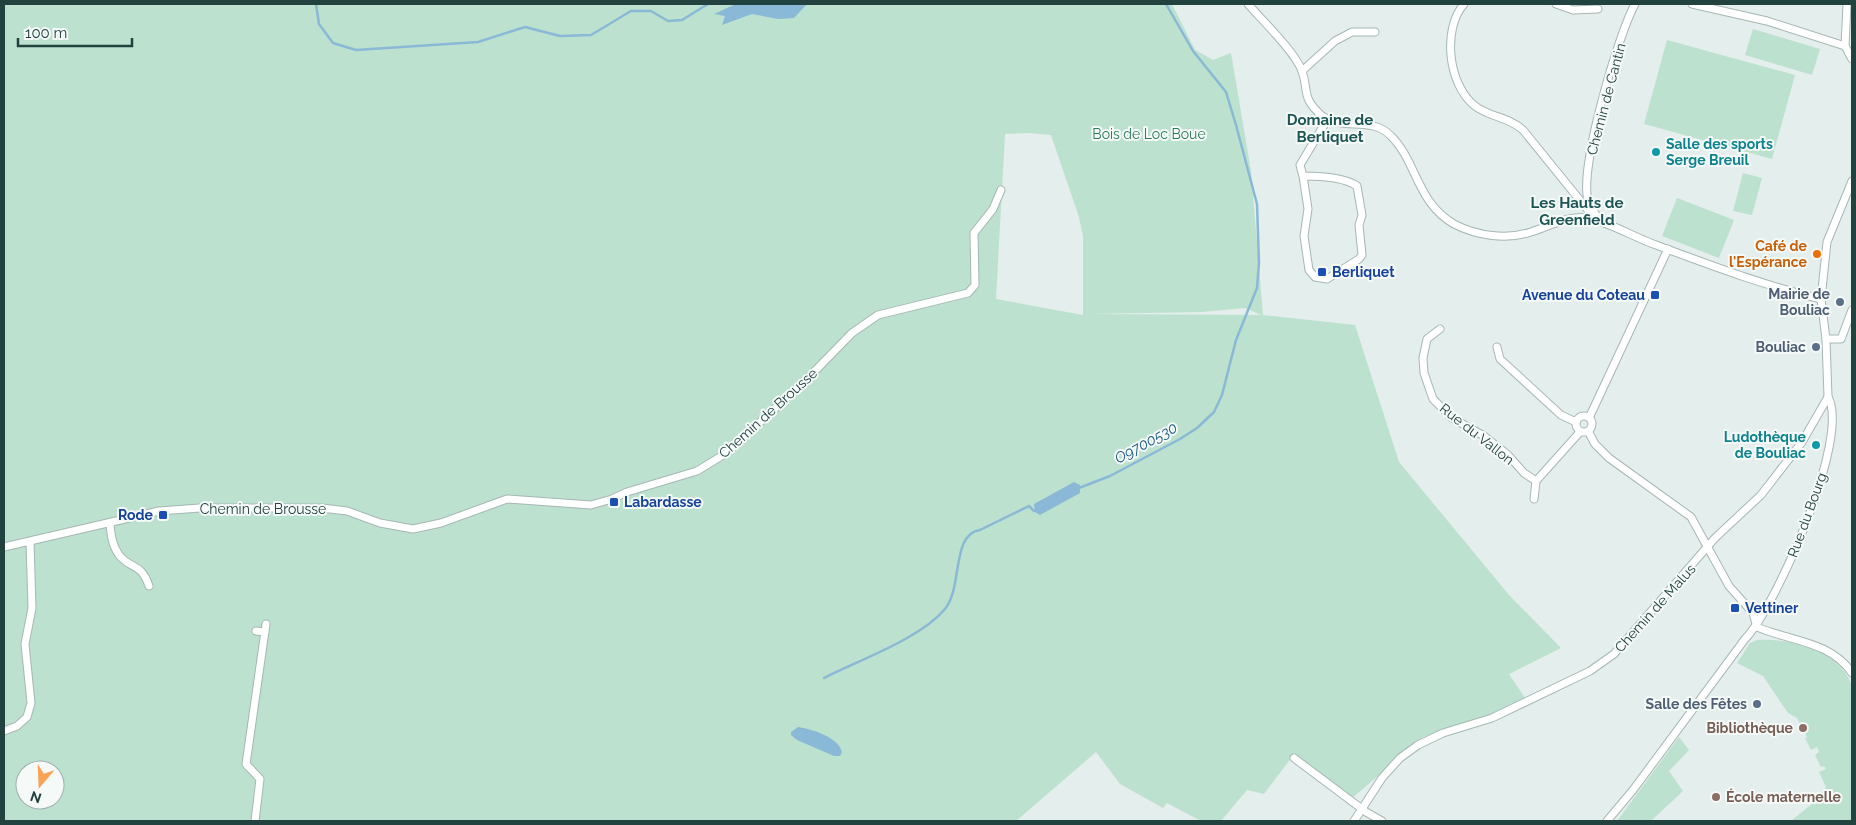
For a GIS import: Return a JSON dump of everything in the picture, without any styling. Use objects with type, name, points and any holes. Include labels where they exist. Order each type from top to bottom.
[{"type":"street","points":[[1248,4],[1290,53],[1302,71],[1306,96],[1314,108],[1328,120],[1340,123],[1373,124],[1386,132],[1397,144],[1428,201],[1445,218],[1466,229],[1508,236],[1532,232],[1566,219],[1591,218],[1774,288],[1821,299]]},
{"type":"street","points":[[1464,4],[1457,12],[1451,34],[1454,71],[1461,91],[1475,106],[1509,120],[1523,130],[1590,214],[1601,223]]},
{"type":"street","points":[[1556,4],[1573,10],[1598,9]]},
{"type":"street","name":"Chemin de Cantin","points":[[1601,223],[1588,200],[1587,193],[1591,146],[1608,82],[1635,4]]},
{"type":"street","points":[[1692,4],[1767,21],[1845,46]]},
{"type":"street","points":[[1847,4],[1845,46],[1852,59]]},
{"type":"street","points":[[1302,71],[1335,41],[1352,32],[1375,32]]},
{"type":"street","points":[[1303,176],[1315,176],[1348,182],[1357,186],[1359,191],[1362,215],[1359,225],[1362,255],[1359,259],[1327,279],[1315,277],[1309,270],[1304,230],[1308,209],[1300,165],[1328,120]]},
{"type":"street","name":"Rue du Bourg","points":[[1606,821],[1633,790],[1745,639],[1757,627],[1796,548],[1829,453],[1833,416],[1832,404],[1828,397],[1826,339],[1821,299],[1827,242],[1852,181]]},
{"type":"street","name":"Chemin de Brousse","points":[[4,547],[159,512],[200,508],[322,508],[347,511],[380,523],[413,529],[441,523],[507,499],[591,505],[697,471],[728,452],[814,373],[852,333],[878,315],[968,293],[975,285],[974,233],[993,209],[1001,190]]},
{"type":"street","points":[[1534,499],[1536,480],[1592,425],[1589,418],[1668,249]]},
{"type":"street","points":[[1826,339],[1841,339],[1852,310]]},
{"type":"street","name":"Rue du Vallon","points":[[1440,329],[1428,340],[1423,358],[1424,373],[1433,399],[1452,418],[1484,436],[1508,455],[1524,473],[1536,480]]},
{"type":"street","points":[[1497,347],[1500,359],[1561,415],[1576,422],[1576,426],[1609,458],[1691,517],[1707,548],[1736,595],[1753,613],[1757,627],[1830,652],[1843,661],[1852,673]]},
{"type":"street","name":"Chemin de Malus","points":[[1354,821],[1382,778],[1400,758],[1418,745],[1443,733],[1507,711],[1590,671],[1614,654],[1715,538],[1747,510],[1774,480],[1802,442],[1828,397]]},
{"type":"street","points":[[1576,422],[1581,416],[1589,418]]},
{"type":"street","points":[[110,524],[112,542],[120,556],[144,572],[149,586]]},
{"type":"street","points":[[4,731],[17,726],[27,717],[31,703],[25,644],[32,608],[30,542]]},
{"type":"street","points":[[255,821],[260,779],[246,764],[266,624]]},
{"type":"street","points":[[256,631],[265,632]]},
{"type":"street","points":[[1294,758],[1362,809],[1382,821]]},
{"type":"green space","name":"Bois de Loc Boue","points":[[4,4],[1172,4],[1195,50],[1213,60],[1231,53],[1251,171],[1263,315],[1355,325],[1399,462],[1509,595],[1561,648],[1509,674],[1525,698],[1492,715],[1423,737],[1350,800],[1291,758],[1264,794],[1247,790],[1221,821],[1201,821],[1167,803],[1163,808],[1120,784],[1096,752],[1016,821],[4,821]],"holes":[[[1029,133],[1051,135],[1079,217],[1083,236],[1083,315],[996,299],[1005,134]],[[1245,308],[1261,315],[1088,314],[1202,312]]]},
{"type":"green space","points":[[1753,29],[1820,49],[1812,75],[1745,55]]},
{"type":"green space","points":[[1667,40],[1795,75],[1772,159],[1644,124]]},
{"type":"green space","points":[[1743,173],[1762,178],[1752,215],[1733,211]]},
{"type":"green space","points":[[1677,198],[1734,220],[1719,258],[1662,236]]},
{"type":"green space","points":[[1757,640],[1784,641],[1813,649],[1837,663],[1846,674],[1852,686],[1852,821],[1791,821],[1812,804],[1826,787],[1819,772],[1826,769],[1824,766],[1821,767],[1815,755],[1819,752],[1817,747],[1811,750],[1805,738],[1807,737],[1797,718],[1788,713],[1763,676],[1737,663],[1750,643]]},
{"type":"green space","points":[[1679,737],[1689,750],[1669,771],[1683,791],[1651,821],[1617,821]]},
{"type":"water","points":[[736,4],[807,4],[794,18],[778,19],[752,14],[722,25],[725,16],[714,14]]},
{"type":"water","points":[[1074,482],[1080,485],[1080,493],[1040,515],[1035,512],[1034,504]]},
{"type":"water","points":[[798,727],[830,738],[840,747],[842,752],[840,756],[834,756],[797,740],[791,735],[791,732]]},
{"type":"waterway","points":[[316,4],[319,24],[333,43],[356,50],[478,42],[525,27],[560,36],[591,35],[631,11],[651,11],[668,21],[682,20],[708,4]]},
{"type":"waterway","name":"O9700530","points":[[1079,488],[1110,476],[1180,439],[1197,428],[1214,412],[1222,395],[1236,340],[1257,288],[1259,263],[1257,204],[1226,92],[1193,51],[1166,4]]},
{"type":"waterway","name":"O9700530","points":[[824,678],[888,648],[934,620],[945,609],[950,599],[961,551],[965,541],[971,534],[1029,506],[1034,511],[1037,509]]},
{"type":"place","name":"Salle des sports Serge Breuil","points":[[1656,152]]},
{"type":"place","name":"Café de l'Espérance","points":[[1817,254]]},
{"type":"place","name":"Berliquet","points":[[1322,272]]},
{"type":"place","name":"Avenue du Coteau","points":[[1655,295]]},
{"type":"place","name":"Mairie de Bouliac","points":[[1840,302]]},
{"type":"place","name":"Bouliac","points":[[1816,347]]},
{"type":"place","name":"Ludothèque de Bouliac","points":[[1816,445]]},
{"type":"place","name":"Labardasse","points":[[614,502]]},
{"type":"place","name":"Rode","points":[[163,515]]},
{"type":"place","name":"Vettiner","points":[[1735,608]]},
{"type":"place","name":"Salle des Fêtes","points":[[1757,704]]},
{"type":"place","name":"Bibliothèque","points":[[1803,728]]},
{"type":"place","name":"École maternelle","points":[[1716,797]]},
{"type":"district","name":"Domaine de Berliquet","points":[[1330,128]]},
{"type":"district","name":"Les Hauts de Greenfield","points":[[1577,212]]}]
